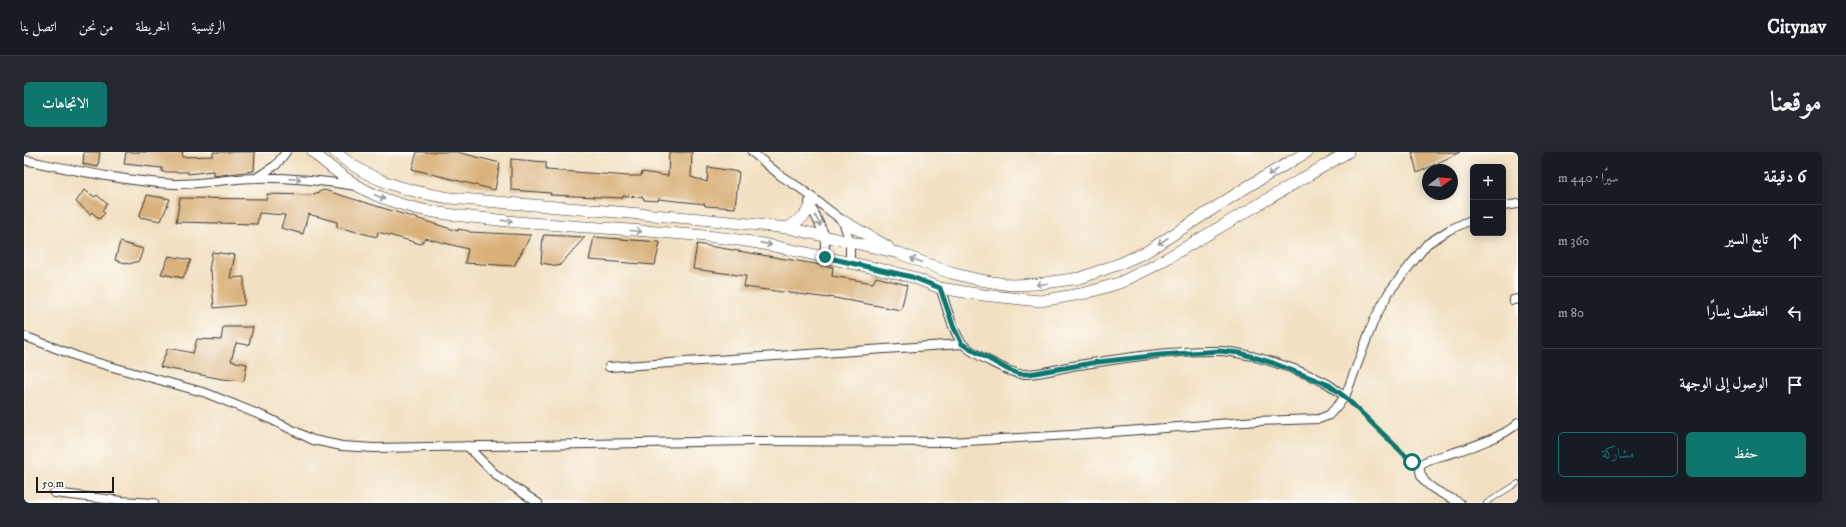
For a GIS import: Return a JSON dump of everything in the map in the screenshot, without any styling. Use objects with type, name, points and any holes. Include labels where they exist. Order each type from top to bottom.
[{"type":"main road","points":[[313,152],[358,187],[382,198],[410,208],[438,213],[543,224],[747,241],[912,277],[940,288],[983,295],[1040,301],[1086,293],[1119,283],[1152,267],[1348,152]]},
{"type":"main road","points":[[335,152],[359,170],[394,187],[443,197],[788,228],[899,253],[951,273],[1011,285],[1056,282],[1080,278],[1119,264],[1146,252],[1240,191],[1307,152]]},
{"type":"main road","points":[[788,228],[804,216],[811,206]]},
{"type":"main road","points":[[843,221],[899,253]]},
{"type":"main road","points":[[1146,252],[1152,267]]},
{"type":"street","points":[[256,178],[270,170],[286,152]]},
{"type":"street","points":[[752,152],[781,176],[800,188],[843,221],[850,242],[850,264]]},
{"type":"street","points":[[24,160],[138,181],[176,184],[256,178],[314,180],[358,187]]},
{"type":"street","points":[[800,188],[811,206],[825,236],[825,257]]},
{"type":"street","points":[[1506,206],[1518,204]]},
{"type":"street","points":[[24,336],[84,359],[206,393],[270,419],[313,440],[342,446],[374,448],[425,448],[751,441],[904,443],[1024,439],[1257,421],[1319,419],[1329,415],[1345,397],[1374,320],[1389,292],[1426,244],[1449,230],[1470,220]]},
{"type":"street","points":[[940,288],[954,328],[962,344]]},
{"type":"street","points":[[609,367],[962,344],[1019,374],[1044,372],[1098,362],[1160,355],[1220,351],[1240,353],[1306,375],[1329,385],[1345,397]]},
{"type":"street","points":[[1460,503],[1425,483],[1419,473],[1420,465],[1426,461],[1459,451],[1495,437],[1518,423]]},
{"type":"street","points":[[467,446],[497,476],[538,503]]},
{"type":"street","points":[[54,493],[154,503]]},
{"type":"lane","points":[[1486,503],[1518,483]]},
{"type":"path","points":[[1345,397],[1412,462],[1420,465]]},
{"type":"building","points":[[84,152],[100,152],[98,167],[83,164]]},
{"type":"building","points":[[126,152],[183,152],[182,157],[213,156],[213,152],[255,152],[254,171],[213,176],[213,171],[188,174],[188,172],[162,172],[162,168],[124,164]]},
{"type":"building","points":[[417,152],[457,152],[500,163],[495,190],[412,169]]},
{"type":"building","points":[[669,152],[692,152],[691,177],[707,182],[708,167],[739,172],[735,208],[705,206],[705,204],[658,199],[658,201],[644,200],[643,197],[623,196],[623,198],[550,195],[551,193],[511,190],[511,159],[546,162],[546,170],[629,176],[641,176],[642,172],[668,176]]},
{"type":"building","points":[[1412,152],[1460,152],[1435,164],[1422,164],[1422,171],[1417,173]]},
{"type":"building","points":[[84,190],[95,197],[97,195],[107,204],[102,211],[105,213],[99,219],[92,212],[90,214],[76,202]]},
{"type":"building","points":[[324,190],[458,231],[458,229],[469,232],[531,235],[514,266],[465,263],[468,249],[425,238],[421,244],[378,232],[377,237],[337,227],[337,222],[308,214],[303,234],[281,228],[285,215],[259,213],[257,224],[176,222],[180,198],[267,199],[267,194],[311,195]]},
{"type":"building","points":[[147,195],[170,199],[161,221],[139,217]]},
{"type":"building","points":[[543,236],[585,237],[559,266],[541,263]]},
{"type":"building","points":[[594,237],[660,242],[655,265],[589,260]]},
{"type":"building","points":[[120,242],[143,249],[139,261],[129,264],[115,260]]},
{"type":"building","points":[[697,244],[833,267],[832,276],[873,283],[876,277],[907,285],[901,310],[829,297],[744,287],[746,276],[693,269]]},
{"type":"building","points":[[212,252],[235,255],[230,278],[244,277],[244,305],[214,308],[211,271],[209,271]]},
{"type":"building","points":[[169,256],[191,260],[183,278],[161,274]]},
{"type":"building","points":[[223,327],[253,327],[249,345],[236,343],[231,361],[247,364],[244,381],[222,379],[160,367],[168,348],[193,353],[197,339],[221,340]]},
{"type":"route","points":[[825,257],[850,264],[890,271],[912,277],[940,288],[949,310],[954,328],[962,344],[1019,374],[1044,372],[1098,362],[1160,355],[1220,351],[1240,353],[1273,363],[1329,385],[1345,397],[1412,462]]}]
